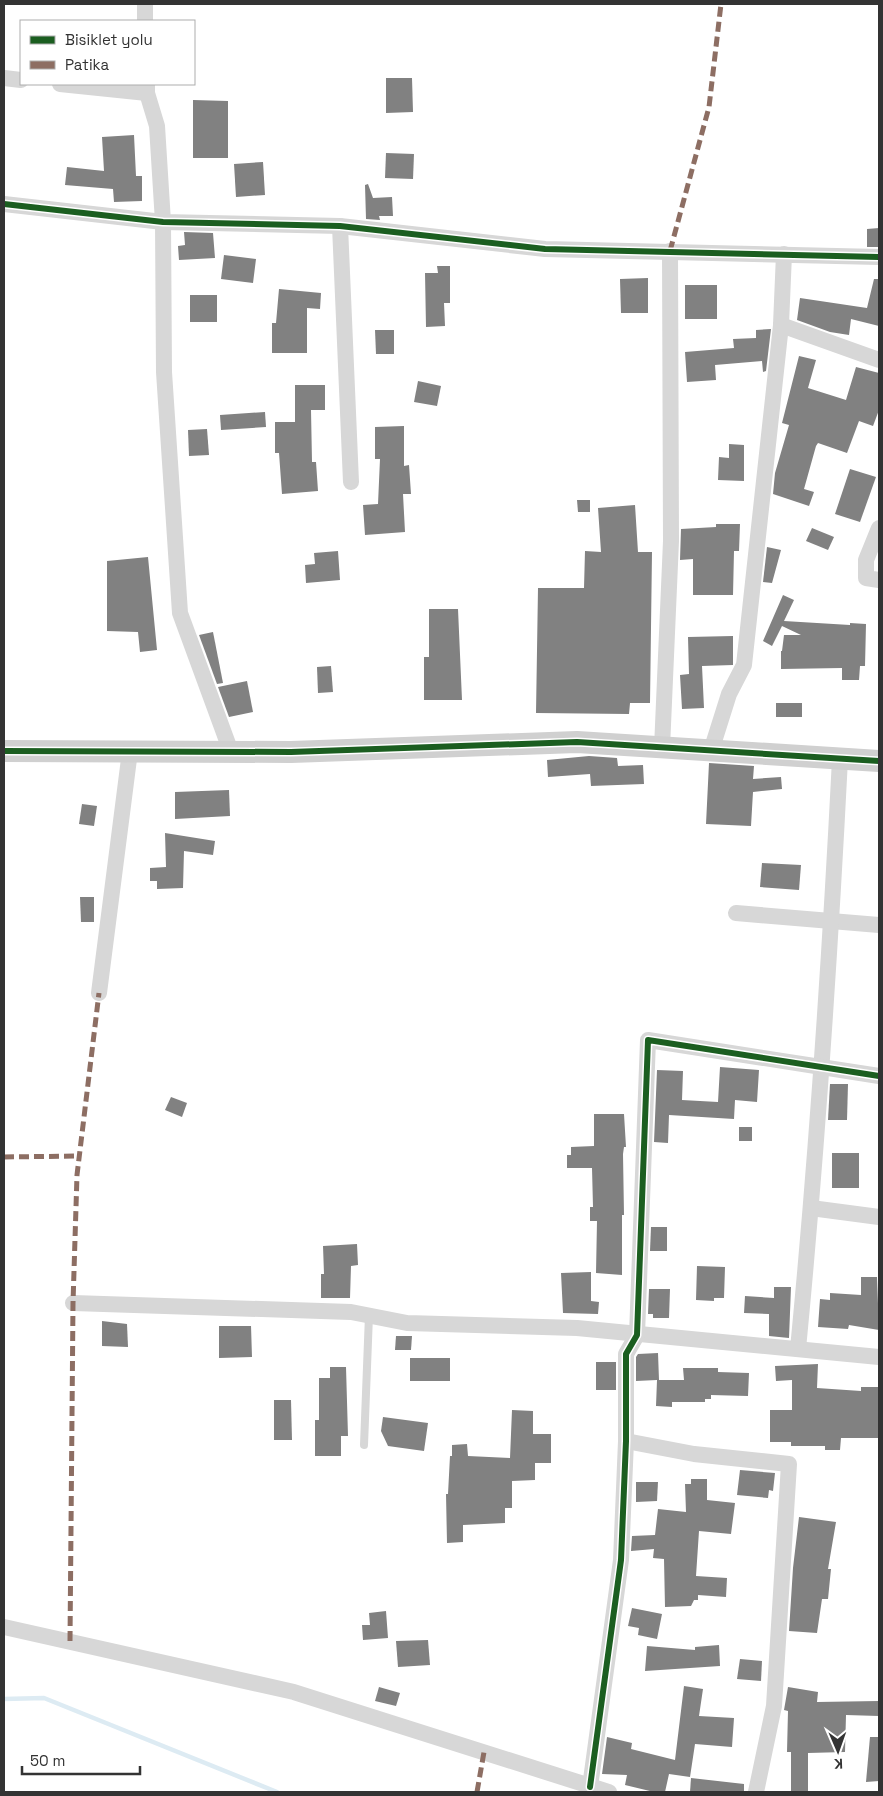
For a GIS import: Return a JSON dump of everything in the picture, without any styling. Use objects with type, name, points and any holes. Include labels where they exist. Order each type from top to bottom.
[{"type":"street","points":[[145,4],[145,20]]},
{"type":"street","points":[[4,78],[20,80]]},
{"type":"street","points":[[82,85],[147,88],[156,126],[163,222],[164,372],[180,613],[231,752]]},
{"type":"street","points":[[4,204],[163,222],[340,226],[545,250],[670,251],[879,257]]},
{"type":"street","points":[[340,226],[350,482]]},
{"type":"street","points":[[662,748],[671,541],[670,251]]},
{"type":"street","points":[[712,750],[729,694],[744,665],[781,325],[784,254]]},
{"type":"street","points":[[781,325],[879,360]]},
{"type":"street","points":[[879,528],[866,560],[866,578],[879,580]]},
{"type":"street","points":[[4,751],[291,752],[577,742],[879,761]]},
{"type":"street","points":[[99,993],[130,751]]},
{"type":"street","points":[[798,1349],[811,1208],[832,921],[840,759]]},
{"type":"street","points":[[736,913],[879,925]]},
{"type":"street","points":[[590,1787],[620,1560],[626,1442],[626,1354],[637,1335],[648,1040],[879,1076]]},
{"type":"street","points":[[811,1208],[879,1217]]},
{"type":"street","points":[[73,1303],[351,1312],[407,1323],[577,1328],[879,1357]]},
{"type":"street","points":[[626,1442],[694,1454],[789,1464],[774,1706],[756,1792]]},
{"type":"street","points":[[4,1627],[294,1692],[609,1792]]},
{"type":"lane","points":[[364,1445],[369,1315]]},
{"type":"building","points":[[386,78],[412,78],[413,112],[386,113]]},
{"type":"building","points":[[193,100],[228,101],[228,158],[193,158]]},
{"type":"building","points":[[134,135],[136,176],[142,176],[142,201],[114,202],[113,189],[65,185],[67,167],[104,171],[102,137]]},
{"type":"building","points":[[386,153],[414,154],[413,179],[385,178]]},
{"type":"building","points":[[263,162],[265,195],[236,197],[234,164]]},
{"type":"building","points":[[368,184],[373,198],[392,197],[393,216],[379,216],[380,220],[366,219],[365,185]]},
{"type":"building","points":[[879,228],[879,247],[867,247],[867,229]]},
{"type":"building","points":[[184,232],[213,233],[215,258],[179,260],[178,246],[185,245]]},
{"type":"building","points":[[224,255],[256,259],[253,283],[221,279]]},
{"type":"building","points":[[437,266],[450,266],[450,303],[444,303],[445,326],[426,327],[425,273],[438,273]]},
{"type":"building","points":[[648,278],[648,313],[621,313],[620,279]]},
{"type":"building","points":[[874,279],[879,279],[879,326],[851,319],[849,335],[830,332],[797,320],[800,298],[867,308]]},
{"type":"building","points":[[685,285],[717,285],[717,319],[685,319]]},
{"type":"building","points":[[279,289],[321,293],[320,309],[307,308],[307,353],[272,353],[272,323],[276,323]]},
{"type":"building","points":[[190,295],[217,295],[217,322],[190,322]]},
{"type":"building","points":[[771,329],[766,371],[763,372],[762,361],[715,365],[716,380],[687,382],[685,352],[734,348],[733,339],[756,338],[756,330]]},
{"type":"building","points":[[375,330],[394,330],[394,354],[376,354]]},
{"type":"building","points":[[799,356],[816,360],[808,388],[846,400],[856,367],[879,373],[879,410],[873,426],[859,421],[847,453],[818,443],[816,446],[804,489],[814,492],[809,506],[773,494],[775,473],[789,425],[782,423]]},
{"type":"building","points":[[418,381],[441,386],[437,406],[414,402]]},
{"type":"building","points":[[295,385],[325,385],[325,410],[311,410],[312,462],[316,462],[318,491],[282,494],[279,453],[275,453],[275,422],[295,422]]},
{"type":"building","points":[[265,412],[266,427],[221,430],[220,415]]},
{"type":"building","points":[[404,426],[404,466],[409,465],[411,494],[403,494],[405,532],[365,535],[363,505],[378,504],[380,459],[375,459],[375,427]]},
{"type":"building","points":[[207,429],[209,455],[189,456],[188,430]]},
{"type":"building","points":[[729,444],[744,445],[744,481],[718,480],[719,457],[729,458]]},
{"type":"building","points":[[850,469],[876,477],[860,522],[835,514]]},
{"type":"building","points":[[577,500],[590,500],[590,512],[578,512]]},
{"type":"building","points":[[635,505],[638,552],[652,552],[650,703],[630,703],[629,714],[536,713],[538,588],[584,588],[585,551],[601,552],[598,508]]},
{"type":"building","points":[[716,524],[740,524],[739,551],[734,551],[733,595],[693,595],[693,559],[680,560],[681,529],[716,527]]},
{"type":"building","points":[[812,528],[834,537],[828,550],[806,541]]},
{"type":"building","points":[[767,547],[781,550],[772,583],[763,582]]},
{"type":"building","points":[[338,551],[340,580],[306,583],[305,565],[315,564],[314,553]]},
{"type":"building","points":[[148,557],[157,650],[140,652],[138,632],[107,631],[107,561]]},
{"type":"building","points":[[783,595],[794,600],[784,621],[850,625],[850,623],[866,624],[865,666],[860,666],[859,680],[842,680],[842,668],[781,669],[781,651],[784,635],[801,635],[782,626],[772,646],[763,641]]},
{"type":"building","points":[[429,609],[458,609],[462,700],[424,700],[424,657],[429,657]]},
{"type":"building","points":[[213,632],[223,683],[217,684],[199,635]]},
{"type":"building","points":[[733,636],[733,665],[702,666],[704,708],[682,709],[680,675],[689,674],[688,637]]},
{"type":"building","points":[[331,666],[333,692],[318,693],[317,667]]},
{"type":"building","points":[[247,681],[253,712],[229,717],[218,687]]},
{"type":"building","points":[[776,703],[802,703],[802,717],[776,717]]},
{"type":"building","points":[[589,756],[617,758],[618,766],[643,765],[644,784],[591,786],[590,774],[548,777],[547,760]]},
{"type":"building","points":[[709,763],[754,766],[753,779],[781,777],[782,789],[753,792],[751,826],[706,824]]},
{"type":"building","points":[[229,790],[230,816],[175,819],[175,792]]},
{"type":"building","points":[[82,804],[97,806],[94,826],[79,824]]},
{"type":"building","points":[[165,833],[215,841],[213,855],[184,851],[183,888],[157,889],[157,881],[150,881],[150,868],[166,867]]},
{"type":"building","points":[[762,863],[801,865],[799,890],[760,887]]},
{"type":"building","points":[[80,897],[94,897],[94,922],[81,922]]},
{"type":"building","points":[[720,1067],[759,1070],[757,1102],[735,1100],[734,1119],[669,1115],[668,1143],[654,1142],[657,1070],[683,1071],[682,1100],[718,1102]]},
{"type":"building","points":[[830,1084],[848,1084],[847,1120],[828,1120]]},
{"type":"building","points":[[171,1097],[187,1103],[182,1117],[165,1110]]},
{"type":"building","points":[[594,1114],[624,1114],[626,1147],[624,1147],[623,1154],[624,1215],[622,1215],[622,1275],[596,1273],[597,1221],[590,1221],[590,1207],[593,1207],[592,1168],[567,1168],[567,1155],[571,1155],[571,1147],[594,1146]]},
{"type":"building","points":[[739,1127],[752,1127],[752,1141],[739,1141]]},
{"type":"building","points":[[832,1153],[859,1153],[859,1188],[832,1188]]},
{"type":"building","points":[[651,1227],[667,1227],[667,1251],[650,1251]]},
{"type":"building","points":[[357,1244],[358,1265],[351,1266],[350,1298],[321,1298],[321,1274],[324,1274],[323,1246]]},
{"type":"building","points":[[697,1266],[725,1267],[724,1298],[714,1298],[714,1301],[696,1300]]},
{"type":"building","points":[[591,1272],[591,1301],[599,1302],[598,1314],[563,1313],[561,1273]]},
{"type":"building","points":[[861,1277],[877,1277],[879,1330],[849,1325],[848,1329],[818,1327],[820,1299],[830,1300],[830,1293],[861,1295]]},
{"type":"building","points":[[774,1287],[791,1287],[789,1338],[769,1336],[769,1314],[744,1313],[745,1296],[774,1298]]},
{"type":"building","points":[[649,1289],[670,1289],[669,1318],[653,1318],[653,1314],[648,1314]]},
{"type":"building","points":[[102,1321],[127,1324],[128,1347],[102,1346]]},
{"type":"building","points":[[219,1326],[251,1326],[252,1357],[219,1358]]},
{"type":"building","points":[[396,1336],[412,1336],[411,1350],[395,1350]]},
{"type":"building","points":[[658,1353],[659,1380],[684,1380],[683,1368],[718,1368],[718,1372],[749,1373],[748,1396],[711,1395],[711,1399],[705,1399],[705,1402],[672,1402],[672,1407],[656,1406],[657,1380],[636,1381],[636,1357],[638,1354]]},
{"type":"building","points":[[410,1358],[450,1358],[450,1381],[410,1381]]},
{"type":"building","points":[[596,1362],[616,1362],[616,1390],[596,1390]]},
{"type":"building","points":[[818,1364],[817,1388],[861,1391],[861,1387],[879,1387],[878,1438],[841,1438],[840,1450],[825,1450],[825,1446],[791,1446],[791,1442],[770,1442],[770,1410],[792,1410],[792,1380],[776,1381],[775,1366]]},
{"type":"building","points":[[330,1367],[346,1367],[348,1436],[341,1436],[341,1456],[315,1456],[315,1420],[319,1420],[319,1378],[330,1378]]},
{"type":"building","points":[[274,1400],[291,1400],[292,1440],[274,1440]]},
{"type":"building","points":[[512,1410],[533,1411],[533,1434],[551,1434],[551,1463],[535,1463],[535,1480],[512,1481],[512,1508],[505,1508],[505,1523],[463,1525],[463,1542],[447,1543],[446,1494],[448,1494],[452,1445],[467,1444],[468,1456],[510,1458]]},
{"type":"building","points":[[383,1417],[428,1423],[424,1451],[388,1446],[381,1431]]},
{"type":"building","points":[[740,1470],[775,1473],[773,1491],[769,1490],[768,1498],[737,1495]]},
{"type":"building","points":[[691,1479],[707,1479],[707,1500],[735,1503],[731,1534],[699,1531],[696,1576],[727,1578],[726,1597],[698,1595],[698,1600],[694,1600],[691,1606],[665,1607],[664,1559],[653,1558],[654,1549],[631,1551],[632,1536],[655,1535],[658,1509],[686,1512],[685,1484],[691,1484]]},
{"type":"building","points":[[636,1482],[658,1482],[657,1501],[636,1502]]},
{"type":"building","points":[[799,1517],[836,1522],[828,1569],[831,1569],[828,1599],[822,1599],[817,1633],[789,1631],[793,1568]]},
{"type":"building","points":[[632,1608],[662,1614],[657,1639],[638,1635],[639,1628],[628,1626]]},
{"type":"building","points":[[386,1611],[388,1638],[363,1640],[362,1625],[370,1625],[369,1613]]},
{"type":"building","points":[[428,1640],[430,1665],[398,1667],[396,1641]]},
{"type":"building","points":[[719,1645],[720,1666],[645,1671],[647,1646],[695,1650],[695,1647]]},
{"type":"building","points":[[740,1659],[762,1661],[761,1681],[737,1679]]},
{"type":"building","points":[[684,1686],[703,1689],[699,1716],[734,1718],[732,1747],[695,1744],[690,1777],[669,1774],[665,1792],[654,1792],[625,1785],[627,1775],[602,1774],[607,1737],[632,1743],[631,1749],[675,1760]]},
{"type":"building","points":[[379,1687],[400,1693],[396,1706],[375,1701]]},
{"type":"building","points":[[788,1687],[818,1692],[817,1702],[879,1701],[879,1716],[846,1715],[845,1752],[808,1753],[808,1792],[791,1792],[791,1752],[787,1752],[788,1711],[784,1710]]},
{"type":"building","points":[[870,1737],[879,1737],[879,1781],[866,1782]]},
{"type":"building","points":[[691,1778],[744,1784],[744,1792],[690,1792]]},
{"type":"waterway","points":[[4,1699],[44,1698],[277,1792]]},
{"type":"marked path","points":[[670,251],[709,107],[721,4]]},
{"type":"marked path","points":[[70,1641],[73,1303],[77,1175],[99,993]]},
{"type":"marked path","points":[[4,1157],[80,1156]]},
{"type":"marked path","points":[[477,1792],[484,1752]]},
{"type":"cycle path","points":[[4,204],[163,222],[340,226],[545,249],[879,257]]},
{"type":"cycle path","points":[[4,751],[291,752],[577,742],[879,761]]},
{"type":"cycle path","points":[[590,1787],[621,1560],[626,1441],[626,1354],[637,1335],[648,1040],[879,1076]]}]
